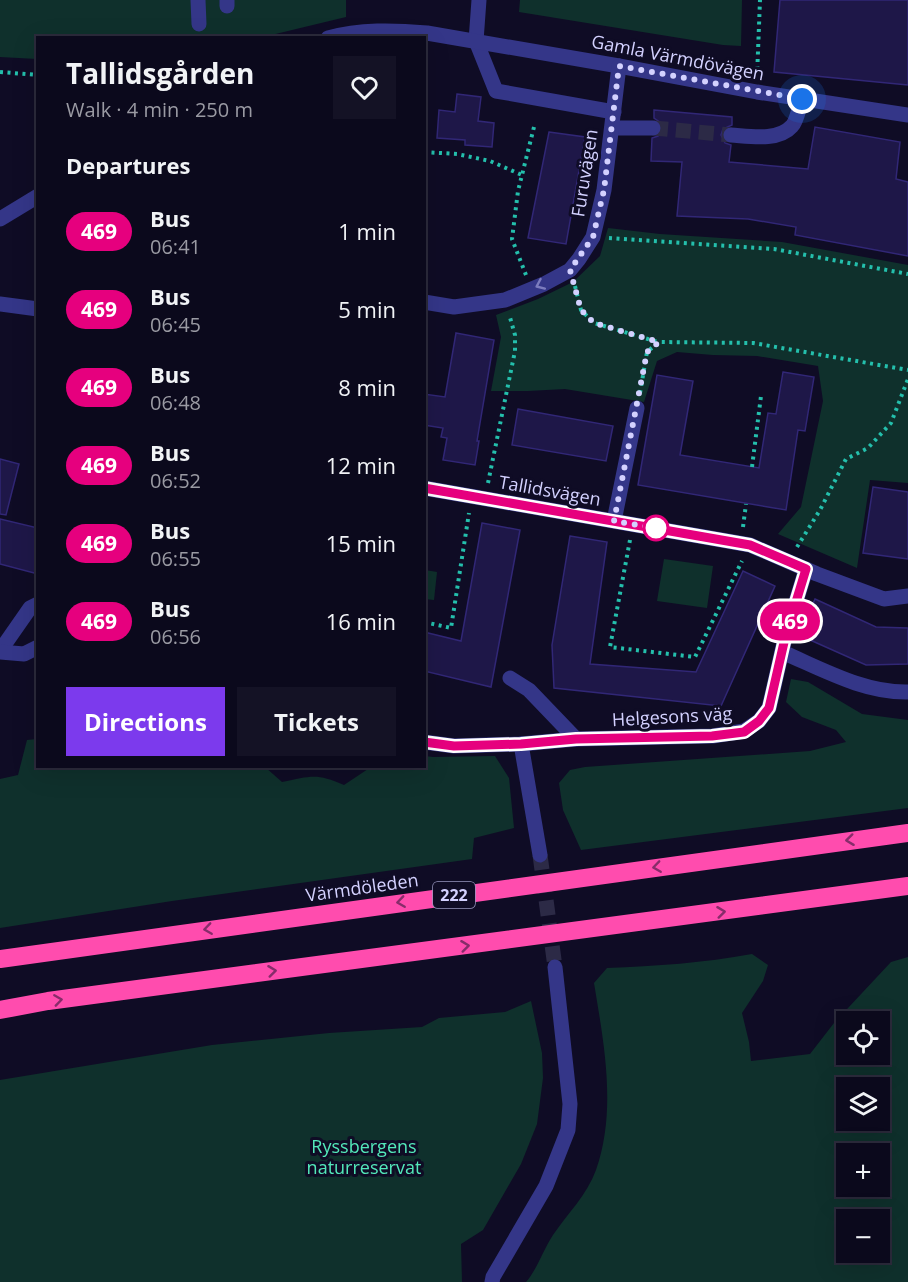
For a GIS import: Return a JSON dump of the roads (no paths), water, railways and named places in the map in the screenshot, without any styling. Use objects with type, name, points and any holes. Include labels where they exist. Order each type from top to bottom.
[{"type":"highway","name":"Värmdöleden","points":[[0,960],[908,833]]},
{"type":"highway","points":[[0,1010],[48,1001],[908,886]]},
{"type":"street","points":[[198,0],[199,24]]},
{"type":"street","points":[[479,0],[476,41],[496,91],[614,112]]},
{"type":"street","name":"Gamla Värmdövägen","points":[[340,36],[401,30],[476,41],[757,92],[908,115]]},
{"type":"street","name":"Furuvägen","points":[[426,302],[454,307],[506,300],[570,270],[593,237],[604,190],[619,66]]},
{"type":"street","points":[[731,135],[760,137],[780,133],[792,126],[802,99]]},
{"type":"street","points":[[612,128],[653,128]]},
{"type":"street","points":[[0,219],[36,197]]},
{"type":"street","points":[[0,304],[36,309]]},
{"type":"street","points":[[614,521],[637,408]]},
{"type":"street","name":"Tallidsvägen","points":[[426,488],[745,544],[884,599],[908,596]]},
{"type":"street","name":"Helgesons väg","points":[[426,742],[454,746],[521,744],[576,739],[712,736],[744,732],[759,721],[769,708],[782,652],[806,569]]},
{"type":"street","points":[[36,605],[30,608],[0,652],[24,654],[36,649]]},
{"type":"street","points":[[782,652],[858,684],[893,692],[908,692]]},
{"type":"street","points":[[510,678],[529,690],[576,739]]},
{"type":"street","points":[[521,744],[540,855]]},
{"type":"street","points":[[492,1282],[546,1186],[568,1130],[570,1104],[555,967]]},
{"type":"tunnel","points":[[653,128],[731,135]]},
{"type":"tunnel","points":[[540,855],[555,967]]},
{"type":"park label","name":"Ryssbergens naturreservat","points":[[364,1156]]}]
